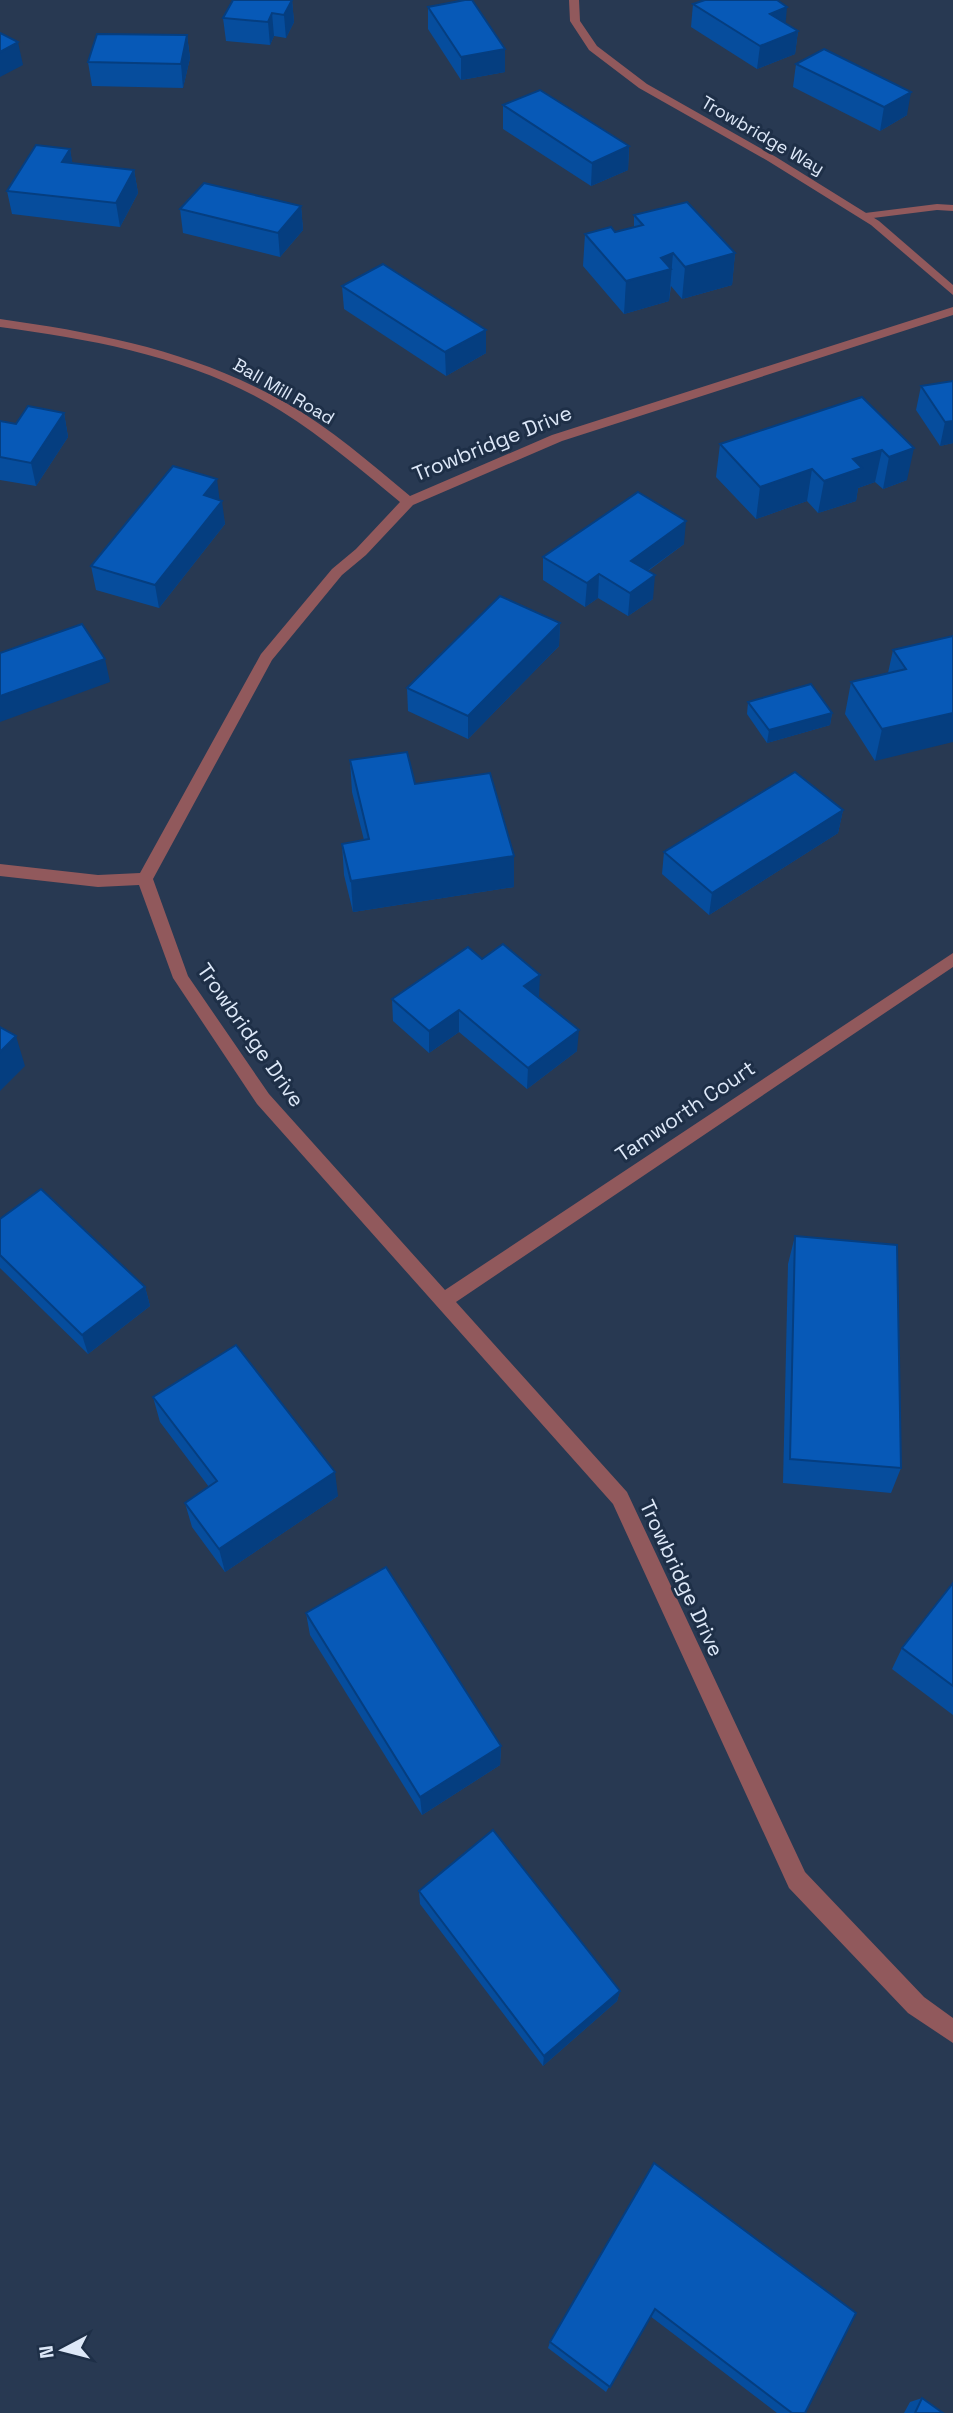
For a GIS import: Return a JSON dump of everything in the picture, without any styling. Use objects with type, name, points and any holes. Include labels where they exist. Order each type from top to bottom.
[{"type":"street","name":"Trowbridge Way","points":[[574,0],[575,21],[593,48],[643,86],[772,159],[865,216],[953,291]]},
{"type":"street","points":[[865,216],[937,206],[953,208]]},
{"type":"street","name":"Trowbridge Drive","points":[[953,311],[557,438],[408,502],[361,552],[337,572],[266,657],[145,879],[181,978],[263,1099],[620,1498],[797,1880],[916,2006],[953,2032]]},
{"type":"street","name":"Ball Mill Road","points":[[0,323],[80,333],[183,358],[247,386],[321,430],[408,502]]},
{"type":"street","points":[[0,870],[98,881],[145,879]]},
{"type":"street","name":"Tamworth Court","points":[[443,1301],[953,959]]},
{"type":"building","points":[[233,0],[292,0],[284,15],[272,13],[268,22],[223,18]]},
{"type":"building","points":[[472,0],[505,49],[461,57],[428,7]]},
{"type":"building","points":[[705,0],[777,0],[787,7],[770,14],[798,31],[760,46],[693,4]]},
{"type":"building","points":[[0,33],[18,42],[0,52]]},
{"type":"building","points":[[97,34],[187,35],[181,64],[88,62]]},
{"type":"building","points":[[824,49],[911,92],[884,107],[796,64]]},
{"type":"building","points":[[540,90],[629,146],[592,163],[503,105]]},
{"type":"building","points":[[36,145],[70,149],[62,162],[134,170],[116,203],[7,191]]},
{"type":"building","points":[[204,183],[301,206],[278,233],[180,209]]},
{"type":"building","points":[[687,202],[735,253],[685,267],[673,253],[661,258],[671,269],[626,281],[585,234],[611,227],[615,232],[643,225],[634,215]]},
{"type":"building","points":[[383,264],[486,330],[445,352],[342,286]]},
{"type":"building","points":[[953,381],[953,421],[945,422],[921,386]]},
{"type":"building","points":[[862,397],[914,448],[889,457],[882,450],[853,459],[862,468],[824,481],[812,469],[760,487],[720,444]]},
{"type":"building","points":[[28,406],[64,413],[31,463],[0,457],[0,421],[16,424]]},
{"type":"building","points":[[173,466],[217,479],[204,495],[222,501],[155,585],[91,566]]},
{"type":"building","points":[[638,492],[686,521],[631,561],[655,575],[630,593],[599,574],[587,583],[543,557]]},
{"type":"building","points":[[500,596],[560,623],[468,716],[407,688]]},
{"type":"building","points":[[82,624],[105,659],[0,696],[0,653]]},
{"type":"building","points":[[953,636],[953,713],[882,729],[851,682],[906,669],[893,650]]},
{"type":"building","points":[[811,684],[832,713],[769,730],[748,702]]},
{"type":"building","points":[[407,752],[415,784],[490,773],[514,856],[351,881],[342,844],[369,839],[350,760]]},
{"type":"building","points":[[795,772],[843,810],[712,893],[664,852]]},
{"type":"building","points":[[503,944],[540,975],[524,986],[579,1030],[528,1068],[459,1010],[429,1031],[392,999],[468,947],[482,959]]},
{"type":"building","points":[[0,1027],[16,1036],[0,1052]]},
{"type":"building","points":[[41,1189],[145,1287],[82,1335],[0,1255],[0,1219]]},
{"type":"building","points":[[795,1236],[897,1245],[901,1468],[790,1459]]},
{"type":"building","points":[[236,1345],[335,1472],[219,1549],[185,1503],[217,1481],[153,1397]]},
{"type":"building","points":[[386,1567],[501,1746],[420,1797],[306,1613]]},
{"type":"building","points":[[953,1583],[953,1686],[902,1648]]},
{"type":"building","points":[[493,1830],[620,1991],[544,2056],[419,1891]]},
{"type":"building","points":[[654,2163],[856,2313],[805,2413],[792,2413],[655,2309],[610,2387],[550,2342]]},
{"type":"building","points":[[922,2398],[943,2413],[915,2413]]}]
